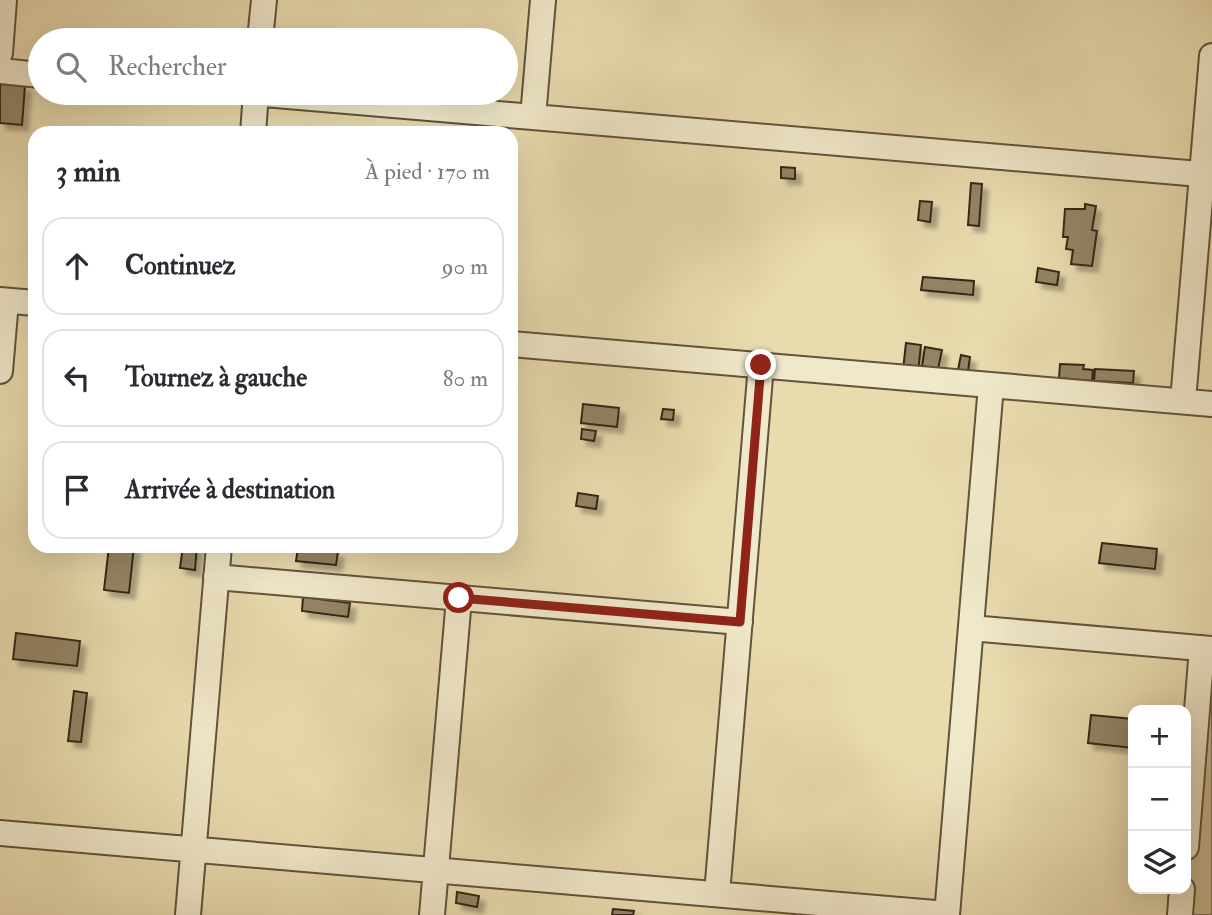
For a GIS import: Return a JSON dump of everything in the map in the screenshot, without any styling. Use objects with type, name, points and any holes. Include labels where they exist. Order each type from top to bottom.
[{"type":"street","points":[[0,53],[4,0]]},
{"type":"street","points":[[261,28],[264,0]]},
{"type":"street","points":[[533,117],[543,0]]},
{"type":"street","points":[[1183,401],[1207,174],[1212,55]]},
{"type":"street","points":[[0,71],[28,74]]},
{"type":"street","points":[[253,126],[254,105]]},
{"type":"street","points":[[394,105],[1207,174]]},
{"type":"street","points":[[0,371],[3,301],[28,303]]},
{"type":"street","points":[[518,345],[1212,404]]},
{"type":"street","points":[[717,894],[761,365]]},
{"type":"street","points":[[0,833],[947,914],[991,385]]},
{"type":"street","points":[[188,915],[218,553]]},
{"type":"street","points":[[216,577],[740,622]]},
{"type":"street","points":[[432,915],[459,598]]},
{"type":"street","points":[[971,628],[1207,648],[1188,831]]},
{"type":"street","points":[[1180,915],[1182,894]]},
{"type":"shaded area","points":[[1209,656],[1212,656],[1212,915],[1185,915],[1187,894],[1191,894],[1191,850]]},
{"type":"building","points":[[0,84],[25,86],[22,125],[0,123]]},
{"type":"building","points":[[781,167],[795,168],[795,179],[781,178]]},
{"type":"building","points":[[971,183],[982,184],[979,226],[968,225]]},
{"type":"building","points":[[920,201],[932,202],[930,222],[918,220]]},
{"type":"building","points":[[1085,204],[1096,206],[1092,230],[1097,231],[1092,266],[1071,264],[1073,250],[1066,249],[1068,237],[1063,237],[1065,209],[1085,209]]},
{"type":"building","points":[[1038,268],[1059,272],[1057,285],[1036,282]]},
{"type":"building","points":[[923,277],[974,281],[973,295],[921,290]]},
{"type":"building","points":[[906,343],[921,345],[918,372],[903,370]]},
{"type":"building","points":[[925,347],[942,350],[938,369],[922,366]]},
{"type":"building","points":[[961,355],[970,357],[968,372],[958,370]]},
{"type":"building","points":[[1060,364],[1084,365],[1083,369],[1093,370],[1092,381],[1059,378]]},
{"type":"building","points":[[1095,369],[1134,371],[1133,383],[1094,381]]},
{"type":"building","points":[[583,404],[619,408],[617,427],[581,423]]},
{"type":"building","points":[[663,409],[674,410],[673,420],[661,419]]},
{"type":"building","points":[[582,429],[596,431],[594,441],[581,439]]},
{"type":"building","points":[[578,493],[598,496],[596,509],[576,506]]},
{"type":"building","points":[[1102,543],[1157,549],[1155,569],[1099,563]]},
{"type":"building","points":[[108,553],[133,553],[129,593],[104,590]]},
{"type":"building","points":[[182,553],[196,553],[195,570],[180,568]]},
{"type":"building","points":[[297,553],[338,553],[336,565],[296,561]]},
{"type":"building","points":[[303,597],[350,603],[348,617],[302,611]]},
{"type":"building","points":[[16,633],[80,641],[77,666],[13,659]]},
{"type":"building","points":[[74,691],[87,693],[81,742],[68,741]]},
{"type":"building","points":[[1091,715],[1128,719],[1128,747],[1088,743]]},
{"type":"building","points":[[457,892],[479,896],[477,907],[456,903]]},
{"type":"building","points":[[613,909],[634,911],[633,915],[612,915]]},
{"type":"route","points":[[459,598],[740,622],[761,365]]}]
